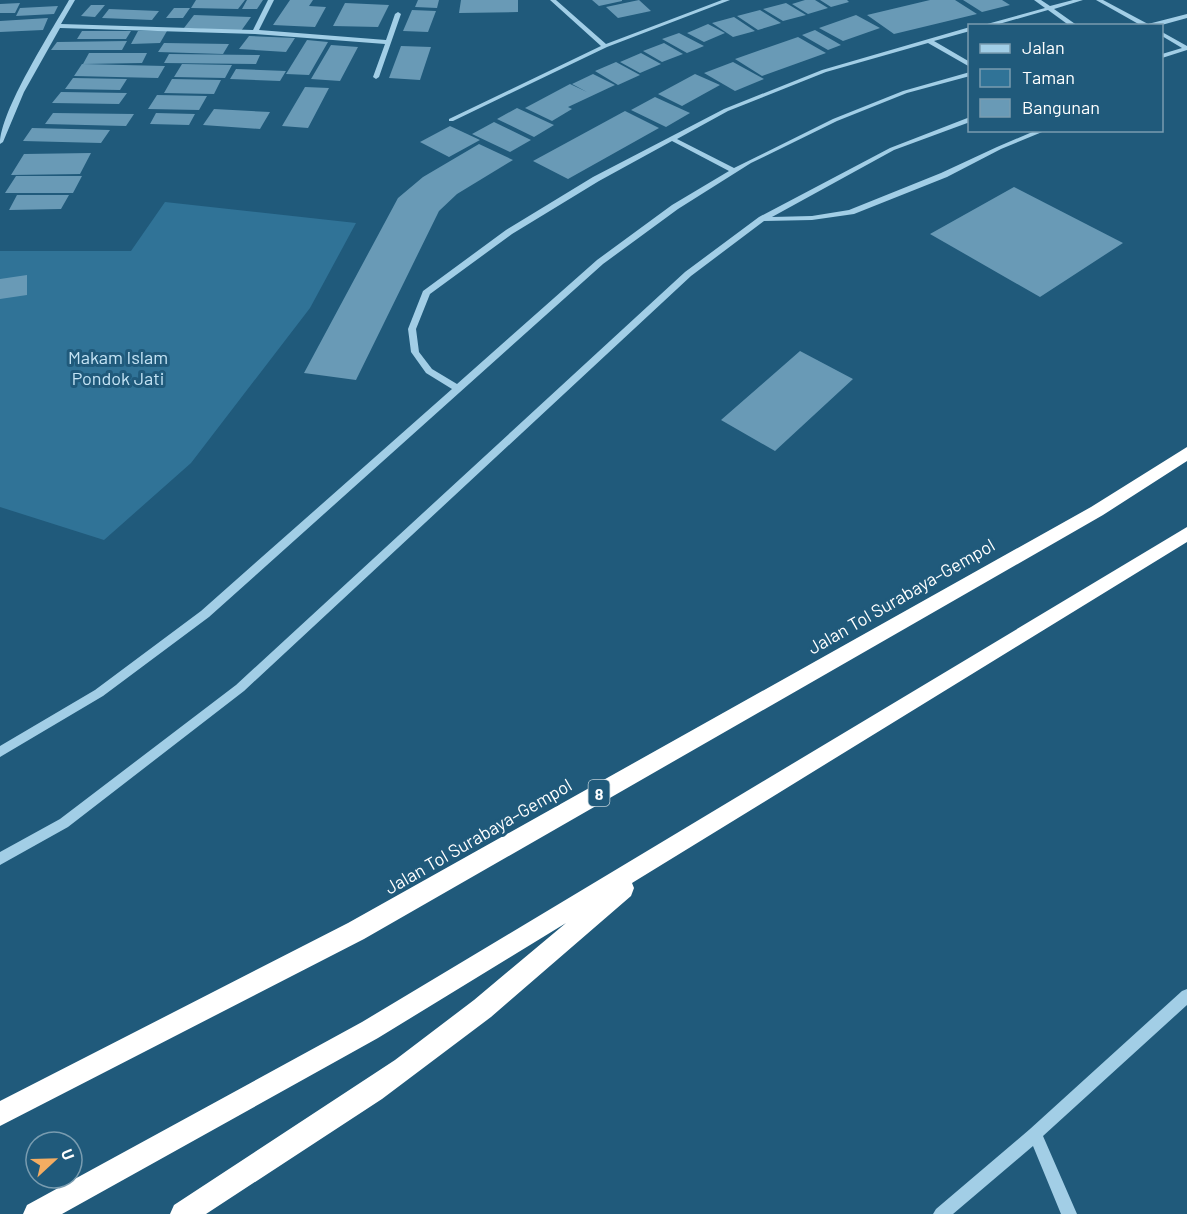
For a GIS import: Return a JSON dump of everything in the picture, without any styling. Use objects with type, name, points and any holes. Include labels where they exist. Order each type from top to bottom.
[{"type":"highway","name":"Jalan Tol Surabaya–Gempol","points":[[0,1114],[356,931],[1096,511],[1187,453]]},
{"type":"highway","points":[[36,1214],[370,1030],[658,858],[1187,534]]},
{"type":"highway","points":[[183,1214],[333,1116],[433,1047],[527,972],[658,858]]},
{"type":"street","points":[[0,142],[21,92],[72,0]]},
{"type":"street","points":[[255,32],[271,0]]},
{"type":"street","points":[[553,0],[605,46]]},
{"type":"street","points":[[452,120],[605,46],[727,0]]},
{"type":"street","points":[[1037,0],[1072,24]]},
{"type":"street","points":[[990,24],[1080,0]]},
{"type":"street","points":[[1099,0],[1144,24]]},
{"type":"street","points":[[376,77],[398,14]]},
{"type":"street","points":[[1155,24],[1187,16]]},
{"type":"street","points":[[58,26],[255,32],[388,42]]},
{"type":"street","points":[[457,388],[429,371],[415,352],[412,329],[426,293],[509,232],[596,179],[726,110],[824,71],[968,29]]},
{"type":"street","points":[[1163,35],[1187,48]]},
{"type":"street","points":[[928,40],[968,64]]},
{"type":"street","points":[[1163,55],[1187,48]]},
{"type":"street","points":[[0,752],[99,693],[205,614],[600,262],[675,207],[734,171],[835,120],[905,92],[968,74]]},
{"type":"street","points":[[0,860],[64,823],[240,688],[688,274],[762,219],[892,149],[968,119]]},
{"type":"street","points":[[762,219],[812,218],[851,212],[923,184],[1039,132]]},
{"type":"street","points":[[673,139],[734,171]]},
{"type":"street","points":[[941,1214],[1035,1134],[1187,996]]},
{"type":"street","points":[[1035,1134],[1070,1214]]},
{"type":"green space","name":"Makam Islam Pondok Jati","points":[[165,202],[356,223],[310,308],[191,463],[104,540],[0,507],[0,251],[131,251]]},
{"type":"building","points":[[196,0],[245,0],[238,9],[191,8]]},
{"type":"building","points":[[247,0],[263,0],[257,9],[242,9]]},
{"type":"building","points":[[290,0],[313,0],[309,6],[326,7],[315,27],[273,25]]},
{"type":"building","points":[[418,0],[439,0],[437,8],[415,7]]},
{"type":"building","points":[[461,0],[518,0],[518,12],[459,13]]},
{"type":"building","points":[[592,0],[622,0],[622,1],[599,6]]},
{"type":"building","points":[[639,0],[651,11],[618,18],[606,7]]},
{"type":"building","points":[[815,0],[828,8],[808,14],[792,4]]},
{"type":"building","points":[[820,0],[847,0],[849,2],[831,7]]},
{"type":"building","points":[[930,0],[955,0],[977,14],[894,34],[867,15]]},
{"type":"building","points":[[963,0],[1002,0],[1010,5],[982,12]]},
{"type":"building","points":[[20,3],[15,13],[0,13],[0,4]]},
{"type":"building","points":[[345,3],[389,5],[378,27],[333,26]]},
{"type":"building","points":[[786,3],[806,15],[783,21],[763,9]]},
{"type":"building","points":[[91,5],[105,5],[95,17],[81,16]]},
{"type":"building","points":[[58,6],[54,14],[16,16],[20,8]]},
{"type":"building","points":[[174,8],[190,8],[183,18],[166,18]]},
{"type":"building","points":[[109,9],[159,11],[152,20],[102,18]]},
{"type":"building","points":[[412,10],[436,11],[428,32],[403,31]]},
{"type":"building","points":[[760,10],[781,23],[758,30],[737,16]]},
{"type":"building","points":[[194,15],[251,17],[241,31],[184,28]]},
{"type":"building","points":[[856,15],[880,28],[843,41],[819,28]]},
{"type":"building","points":[[734,17],[755,31],[733,37],[712,23]]},
{"type":"building","points":[[48,18],[43,30],[0,32],[0,21]]},
{"type":"building","points":[[708,24],[725,33],[704,42],[687,33]]},
{"type":"building","points":[[815,30],[841,45],[828,50],[802,35]]},
{"type":"building","points":[[82,31],[131,31],[126,39],[77,39]]},
{"type":"building","points":[[138,31],[167,31],[160,43],[131,44]]},
{"type":"building","points":[[679,33],[704,46],[687,53],[662,39]]},
{"type":"building","points":[[249,36],[295,38],[286,52],[239,49]]},
{"type":"building","points":[[798,37],[826,53],[762,76],[735,59]]},
{"type":"building","points":[[307,40],[328,42],[309,75],[286,74]]},
{"type":"building","points":[[127,41],[122,50],[51,50],[57,42]]},
{"type":"building","points":[[164,43],[229,44],[223,54],[158,52]]},
{"type":"building","points":[[664,43],[683,54],[662,62],[643,51]]},
{"type":"building","points":[[331,45],[358,47],[340,81],[311,79]]},
{"type":"building","points":[[401,46],[431,47],[420,80],[389,78]]},
{"type":"building","points":[[89,53],[147,53],[142,63],[83,64]]},
{"type":"building","points":[[641,53],[661,64],[640,73],[620,62]]},
{"type":"building","points":[[169,54],[260,55],[256,64],[164,63]]},
{"type":"building","points":[[616,62],[640,75],[618,85],[595,71]]},
{"type":"building","points":[[733,62],[764,79],[735,91],[704,73]]},
{"type":"building","points":[[82,64],[165,66],[158,78],[74,76]]},
{"type":"building","points":[[182,64],[232,65],[225,78],[174,77]]},
{"type":"building","points":[[236,69],[286,71],[280,81],[230,79]]},
{"type":"building","points":[[593,74],[615,85],[568,107],[572,109],[552,121],[525,108],[570,84],[587,92],[572,84]]},
{"type":"building","points":[[695,74],[720,85],[682,106],[658,94]]},
{"type":"building","points":[[73,78],[127,79],[120,90],[65,89]]},
{"type":"building","points":[[172,79],[221,80],[214,94],[164,93]]},
{"type":"building","points":[[305,87],[329,88],[308,128],[282,126]]},
{"type":"building","points":[[61,92],[127,93],[119,104],[52,103]]},
{"type":"building","points":[[157,95],[207,96],[199,110],[148,109]]},
{"type":"building","points":[[655,97],[690,113],[666,127],[631,110]]},
{"type":"building","points":[[517,108],[554,125],[534,137],[497,119]]},
{"type":"building","points":[[214,109],[270,112],[260,129],[203,125]]},
{"type":"building","points":[[625,111],[659,128],[568,179],[533,161]]},
{"type":"building","points":[[53,113],[134,114],[126,126],[45,124]]},
{"type":"building","points":[[156,113],[195,114],[189,125],[150,124]]},
{"type":"building","points":[[494,122],[531,140],[510,152],[472,134]]},
{"type":"building","points":[[450,126],[480,140],[449,157],[420,142]]},
{"type":"building","points":[[32,128],[110,130],[101,143],[23,141]]},
{"type":"building","points":[[479,144],[513,160],[457,194],[439,211],[356,380],[304,373],[398,198],[423,177]]},
{"type":"building","points":[[91,153],[80,174],[11,175],[24,154]]},
{"type":"building","points":[[16,176],[82,176],[73,193],[5,193]]},
{"type":"building","points":[[1014,187],[1123,243],[1040,297],[930,234]]},
{"type":"building","points":[[17,195],[69,195],[61,209],[9,210]]},
{"type":"building","points":[[27,275],[27,295],[0,299],[0,279]]},
{"type":"building","points":[[800,351],[853,379],[775,451],[721,420]]}]
